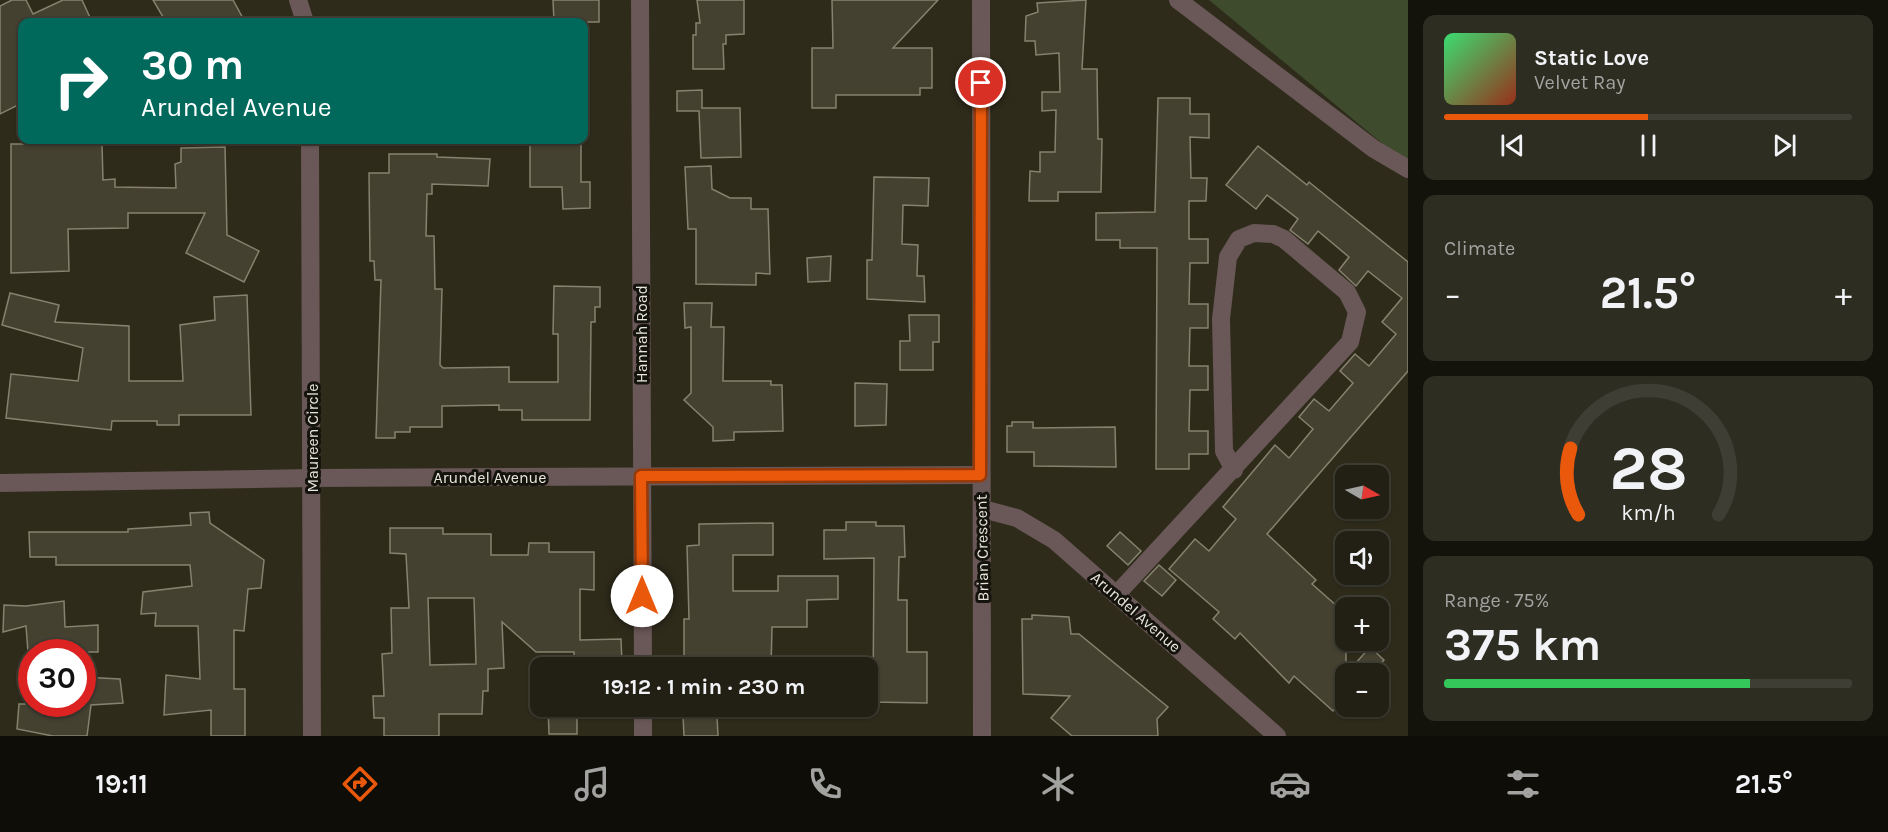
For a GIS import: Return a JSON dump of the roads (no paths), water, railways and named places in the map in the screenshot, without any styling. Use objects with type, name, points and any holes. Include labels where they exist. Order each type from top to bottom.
[{"type":"street","points":[[298,0],[304,18]]},
{"type":"street","name":"Hannah Road","points":[[639,0],[643,657]]},
{"type":"street","name":"Brian Crescent","points":[[981,0],[982,736]]},
{"type":"street","points":[[1178,0],[1374,149],[1408,169]]},
{"type":"street","name":"Maureen Circle","points":[[310,144],[312,736]]},
{"type":"street","points":[[1116,595],[1234,471],[1350,342],[1357,322],[1353,301],[1347,292],[1291,243],[1273,234],[1245,235],[1239,239],[1227,257],[1221,319],[1221,398],[1224,451],[1234,471]]},
{"type":"street","name":"Arundel Avenue","points":[[0,483],[312,478],[980,475]]},
{"type":"street","name":"Arundel Avenue","points":[[983,509],[1017,518],[1034,526],[1277,736]]},
{"type":"street","points":[[643,717],[643,736]]}]
